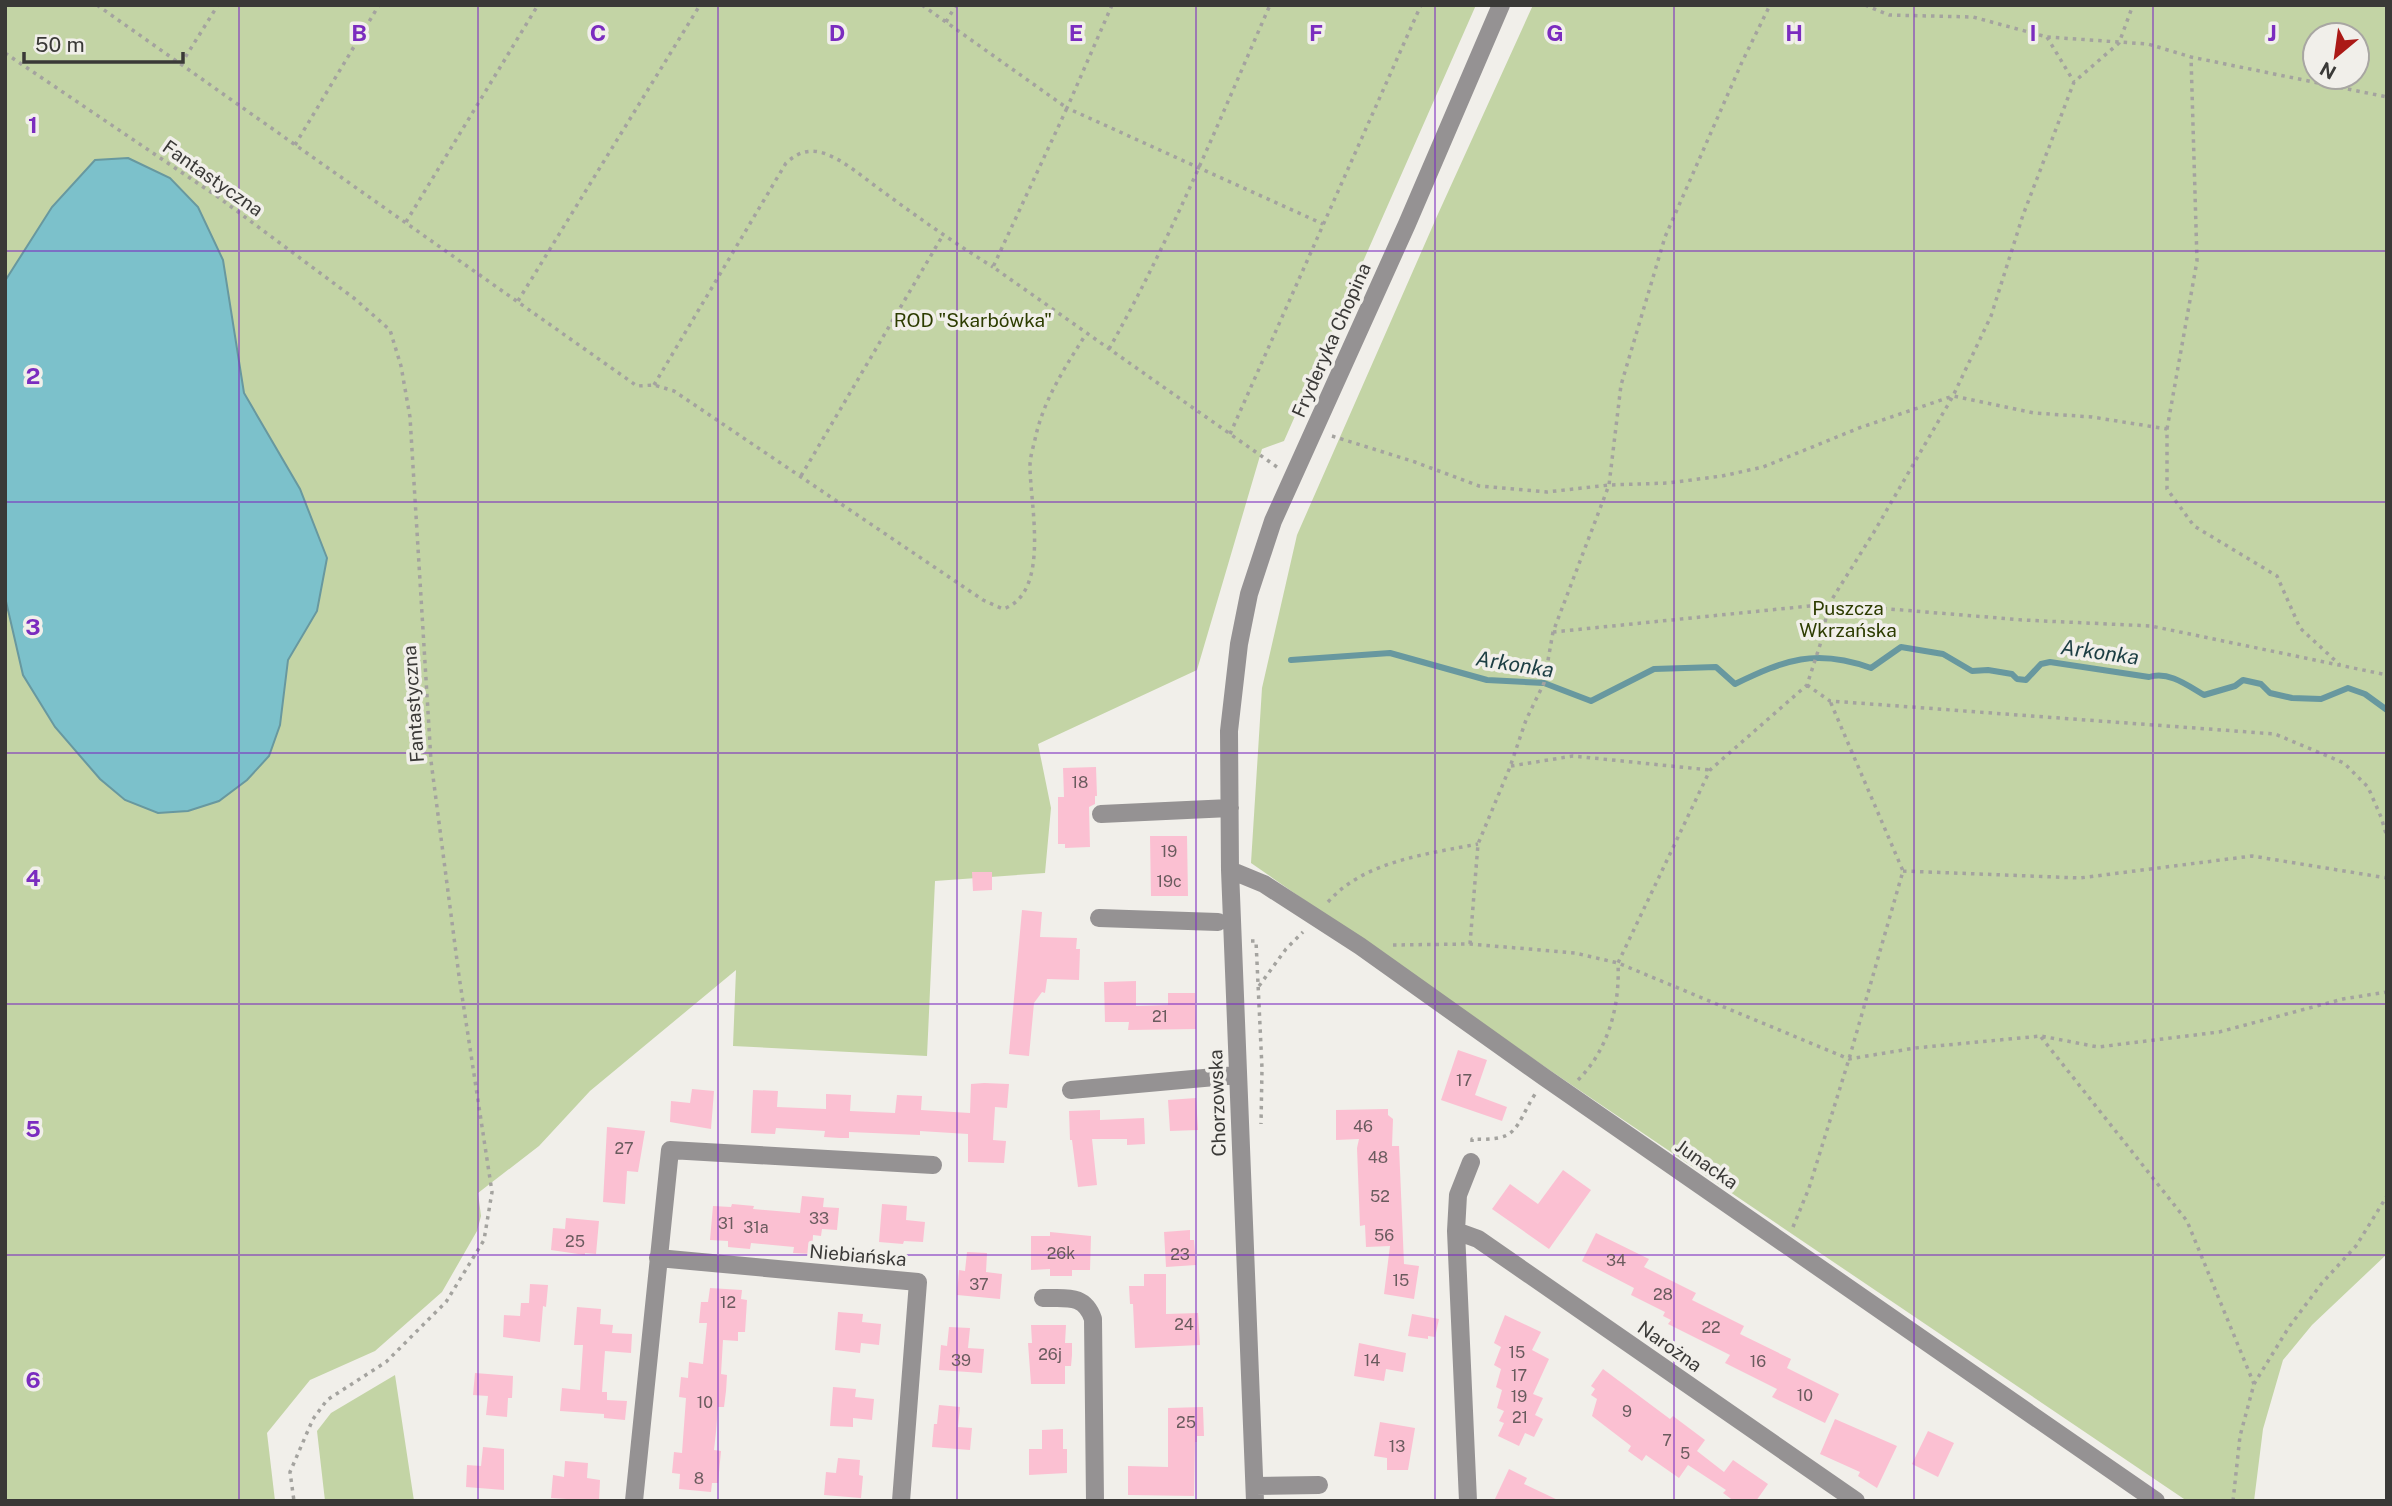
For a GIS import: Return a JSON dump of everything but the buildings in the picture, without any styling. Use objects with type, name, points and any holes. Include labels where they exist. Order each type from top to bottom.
[{"type":"street","name":"Fryderyka Chopina","points":[[1231,703],[1249,594],[1264,545],[1501,5]]},
{"type":"street","name":"Chorzowska","points":[[1231,703],[1230,870],[1255,1493]]},
{"type":"street","points":[[1101,814],[1230,808]]},
{"type":"street","name":"Junacka","points":[[1230,870],[1264,884],[1360,946],[1544,1077],[2156,1501]]},
{"type":"street","points":[[1099,918],[1218,922]]},
{"type":"street","points":[[1071,1090],[1237,1075]]},
{"type":"street","points":[[634,1501],[670,1150],[933,1165]]},
{"type":"street","points":[[1468,1501],[1457,1231],[1458,1195],[1471,1162]]},
{"type":"street","name":"Narożna","points":[[1457,1231],[1478,1239],[1856,1501]]},
{"type":"street","name":"Niebiańska","points":[[658,1258],[918,1282],[901,1501]]},
{"type":"street","points":[[1043,1298],[1077,1299],[1090,1309],[1093,1319],[1095,1501]]},
{"type":"street","points":[[1255,1493],[1319,1486]]},
{"type":"path","points":[[97,5],[637,386],[654,385],[674,391],[983,600],[1003,609],[1014,606],[1028,584],[1036,555],[1030,463],[1037,431],[1050,392],[1086,334]]},
{"type":"path","points":[[181,64],[218,5]]},
{"type":"path","points":[[295,145],[379,5]]},
{"type":"path","points":[[406,222],[538,5]]},
{"type":"path","points":[[518,301],[700,5]]},
{"type":"path","points":[[922,5],[1067,108],[1324,224]]},
{"type":"path","points":[[946,22],[956,5]]},
{"type":"path","points":[[993,267],[1112,5]]},
{"type":"path","points":[[1109,349],[1141,293],[1270,5]]},
{"type":"path","points":[[1230,434],[1421,5]]},
{"type":"path","points":[[1470,944],[1478,844],[1526,720],[1544,683],[1553,632],[1609,485],[1621,385],[1665,237],[1770,5]]},
{"type":"path","points":[[1865,5],[1889,15],[1973,17],[2047,37],[2148,44],[2191,57],[2387,97]]},
{"type":"path","points":[[1566,1092],[1590,1068],[1607,1037],[1619,990],[1618,963],[1710,769],[1807,685],[1820,646],[1829,604],[1953,396],[1991,316],[2023,215],[2074,82],[2119,43],[2133,5]]},
{"type":"path","points":[[2047,37],[2074,82]]},
{"type":"path","name":"Fantastyczna","points":[[5,53],[218,197],[355,299],[390,330],[401,366],[410,417],[431,761],[459,976],[492,1192],[484,1240],[446,1302],[386,1362],[327,1400],[313,1419],[290,1472],[294,1501]]},
{"type":"path","points":[[2191,57],[2197,261],[2167,429],[2167,489],[2194,526],[2277,576],[2300,628],[2340,665]]},
{"type":"path","points":[[654,385],[786,163],[796,153],[808,151],[825,154],[845,164],[1292,478]]},
{"type":"path","points":[[801,477],[943,235]]},
{"type":"path","points":[[1313,430],[1415,462],[1479,486],[1547,492],[1609,485],[1668,483],[1763,467],[1859,428],[1953,396],[2034,413],[2091,417],[2167,429]]},
{"type":"path","points":[[1553,632],[1829,604],[2024,620],[2151,626],[2387,675]]},
{"type":"path","points":[[1807,685],[1830,701],[2275,734],[2344,763],[2368,787],[2387,837]]},
{"type":"path","points":[[1786,1244],[1809,1188],[1903,871],[1830,701]]},
{"type":"path","points":[[1510,766],[1573,756],[1710,769]]},
{"type":"path","points":[[1258,987],[1286,949],[1339,890],[1394,861],[1478,844]]},
{"type":"path","points":[[1903,871],[2080,878],[2252,856],[2387,878]]},
{"type":"path","points":[[1360,946],[1470,944],[1575,953],[1618,963],[1849,1059],[1915,1048],[2041,1036],[2098,1046],[2219,1032],[2343,999],[2387,992]]},
{"type":"path","points":[[2041,1036],[2187,1221],[2254,1384]]},
{"type":"path","points":[[1471,1162],[1472,1139],[1504,1138],[1511,1133],[1544,1077]]},
{"type":"path","points":[[2233,1501],[2240,1436],[2254,1384],[2288,1327],[2322,1283],[2356,1246],[2387,1196]]},
{"type":"green space","name":"ROD \"Skarbówka\"","points":[[5,5],[1476,5],[1284,441],[1262,449],[1197,670],[1038,744],[1051,808],[1045,873],[935,881],[927,1056],[733,1046],[736,970],[590,1091],[539,1146],[478,1193],[481,1216],[477,1231],[442,1292],[375,1351],[310,1380],[267,1433],[275,1501],[5,1501]]},
{"type":"green space","name":"Puszcza Wkrzańska","points":[[1533,5],[2387,5],[2387,1254],[2312,1325],[2283,1360],[2263,1429],[2254,1501],[2187,1501],[1548,1069],[1251,863],[1262,688],[1297,535]]},
{"type":"green space","points":[[395,1375],[414,1501],[325,1501],[317,1431],[331,1413]]},
{"type":"water","points":[[128,158],[170,178],[198,207],[223,260],[244,393],[300,489],[327,558],[317,611],[288,660],[280,725],[269,756],[247,780],[219,801],[188,811],[158,813],[125,800],[100,779],[55,727],[23,675],[5,597],[5,281],[52,207],[95,160]]},
{"type":"waterway","name":"Arkonka","points":[[1291,660],[1390,653],[1487,680],[1544,683],[1591,701],[1654,669],[1716,667],[1735,684],[1785,663],[1817,658],[1851,662],[1871,668],[1901,647],[1943,654],[1972,671],[1988,670],[2012,674],[2017,679],[2026,680],[2041,664],[2050,662],[2149,677],[2164,676],[2178,680],[2204,695],[2235,686],[2243,680],[2261,684],[2270,693],[2292,698],[2321,699],[2348,688],[2365,694],[2387,710]]}]
